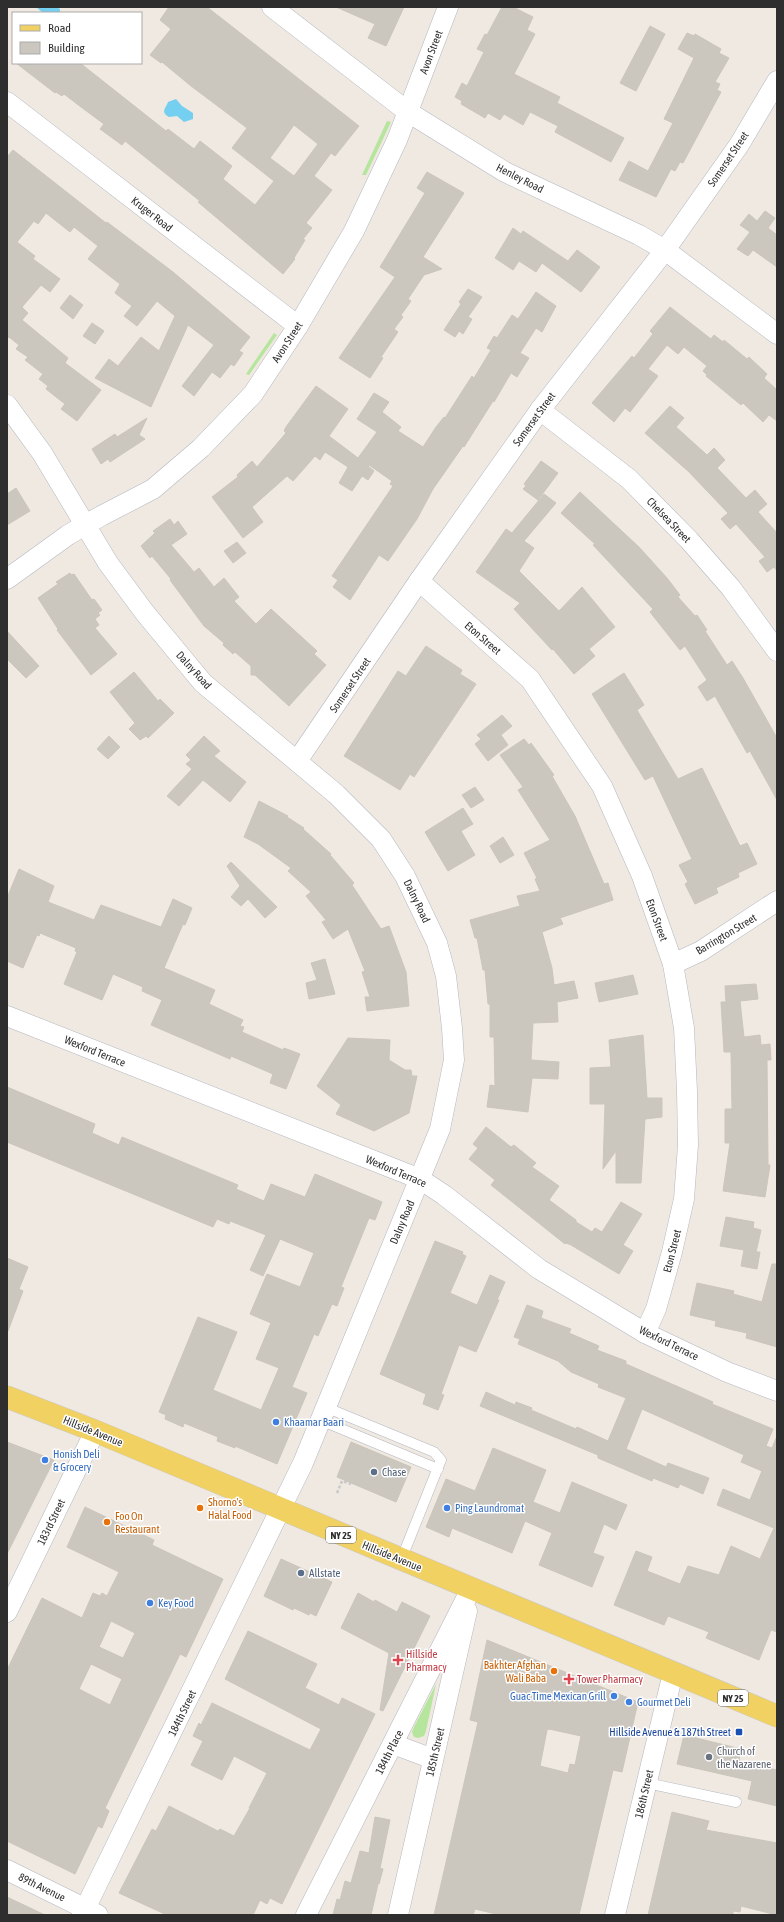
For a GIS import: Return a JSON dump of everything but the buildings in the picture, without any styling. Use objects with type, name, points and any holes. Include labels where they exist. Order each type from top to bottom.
[{"type":"main road","name":"Hillside Avenue","points":[[7,1397],[95,1431],[281,1511],[776,1714]]},
{"type":"street","name":"Henley Road","points":[[272,7],[408,112],[505,172],[639,235],[664,250],[777,334]]},
{"type":"street","name":"Avon Street","points":[[7,579],[68,535],[153,489],[201,448],[252,394],[298,326],[354,231],[397,140],[448,7]]},
{"type":"street","name":"Somerset Street","points":[[297,761],[419,581],[540,410],[664,250],[739,145],[777,82]]},
{"type":"street","name":"Kruger Road","points":[[7,102],[298,326]]},
{"type":"street","name":"Dalny Road","points":[[7,405],[42,453],[108,563],[145,613],[203,683],[336,794],[381,839],[405,876],[437,943],[448,991],[454,1060],[440,1129],[303,1463],[281,1511]]},
{"type":"street","name":"Chelsea Street","points":[[540,410],[629,479],[689,540],[731,588],[777,651]]},
{"type":"street","name":"Eton Street","points":[[419,581],[530,679],[602,786],[642,876],[673,964],[684,1028],[687,1092],[688,1145],[684,1199],[672,1252],[658,1302],[645,1333]]},
{"type":"street","name":"Barrington Street","points":[[673,964],[701,951],[777,902]]},
{"type":"street","name":"Wexford Terrace","points":[[7,1016],[420,1179],[444,1195],[539,1269],[645,1333],[727,1372],[777,1391]]},
{"type":"street","name":"183rd Street","points":[[7,1612],[95,1431]]},
{"type":"street","name":"184th Street","points":[[89,1913],[281,1511]]},
{"type":"street","name":"184th Place","points":[[306,1915],[471,1589]]},
{"type":"street","name":"185th Street","points":[[398,1915],[463,1634],[471,1589]]},
{"type":"street","name":"186th Street","points":[[615,1915],[673,1673]]},
{"type":"street","points":[[393,1744],[433,1759]]},
{"type":"street","name":"89th Avenue","points":[[7,1870],[89,1913]]},
{"type":"lane","points":[[323,1413],[434,1452],[441,1460],[401,1560]]},
{"type":"lane","points":[[323,1413],[438,1469]]},
{"type":"lane","points":[[647,1783],[736,1802]]},
{"type":"path","points":[[337,1493],[342,1481],[351,1484]]},
{"type":"green space","points":[[387,121],[391,122],[366,175],[362,175]]},
{"type":"green space","points":[[274,333],[277,335],[249,375],[246,374]]},
{"type":"green space","points":[[436,1684],[424,1736],[418,1738],[414,1737],[412,1732],[414,1727]]},
{"type":"water","points":[[36,7],[57,7],[60,9],[60,12],[42,12]]},
{"type":"water","points":[[176,99],[182,106],[193,113],[193,119],[184,122],[177,116],[169,117],[166,115],[164,110],[168,102]]},
{"type":"place","name":"Khaamar Baari","points":[[276,1422]]},
{"type":"place","name":"Honish Deli & Grocery","points":[[45,1460]]},
{"type":"place","name":"Chase","points":[[374,1472]]},
{"type":"place","name":"Shorno's Halal Food","points":[[200,1508]]},
{"type":"place","name":"Ping Laundromat","points":[[447,1508]]},
{"type":"place","name":"Foo On Restaurant","points":[[107,1522]]},
{"type":"place","name":"Allstate","points":[[301,1573]]},
{"type":"place","name":"Key Food","points":[[150,1603]]},
{"type":"place","name":"Hillside Pharmacy","points":[[398,1660]]},
{"type":"place","name":"Bakhter Afghan Wali Baba","points":[[554,1671]]},
{"type":"place","name":"Tower Pharmacy","points":[[569,1679]]},
{"type":"place","name":"Guac Time Mexican Grill","points":[[614,1696]]},
{"type":"place","name":"Gourmet Deli","points":[[629,1702]]},
{"type":"place","name":"Hillside Avenue & 187th Street","points":[[739,1732]]},
{"type":"place","name":"Church of the Nazarene","points":[[709,1757]]}]
